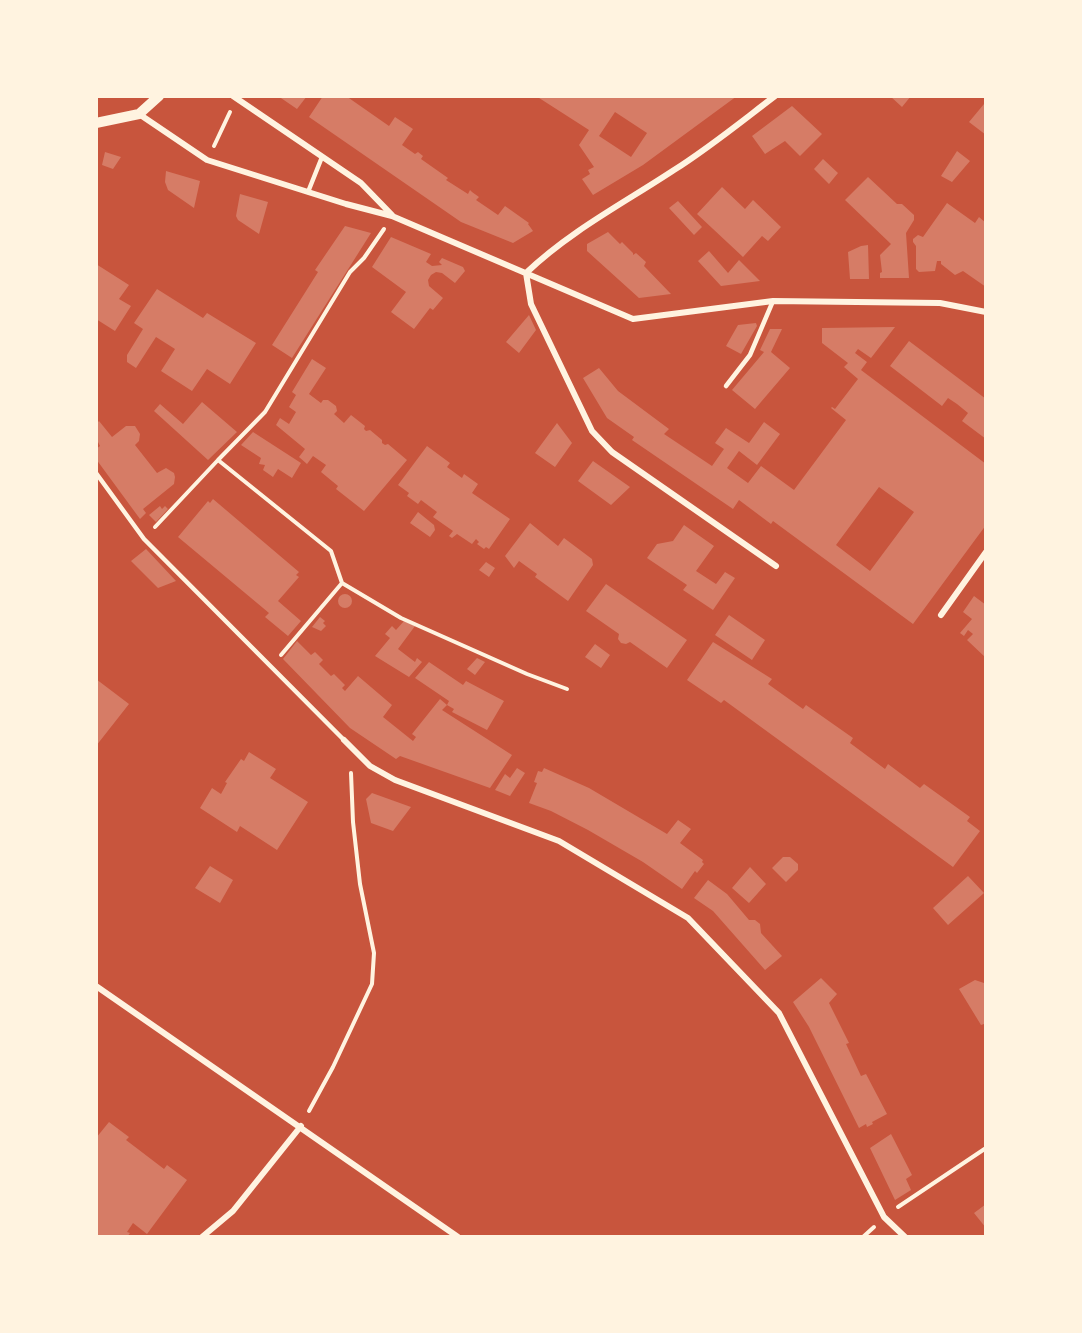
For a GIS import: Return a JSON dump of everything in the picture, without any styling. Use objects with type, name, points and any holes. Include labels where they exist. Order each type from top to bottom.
[{"type":"street","points":[[96,123],[139,114],[159,96]]},
{"type":"street","points":[[526,273],[545,254],[677,169],[775,96]]},
{"type":"street","points":[[235,97],[361,183],[392,216]]},
{"type":"street","points":[[139,114],[207,160],[392,216],[633,319],[773,301],[940,303],[986,312]]},
{"type":"street","points":[[526,273],[531,304],[592,431],[612,452],[776,566]]},
{"type":"street","points":[[941,615],[986,552]]},
{"type":"street","points":[[344,740],[370,766],[395,780],[559,841],[688,918],[779,1013],[884,1217],[904,1237]]},
{"type":"street","points":[[96,986],[458,1237]]},
{"type":"street","points":[[202,1237],[233,1211],[301,1126]]},
{"type":"lane","points":[[308,192],[322,157]]},
{"type":"lane","points":[[726,386],[750,354],[773,301]]},
{"type":"lane","points":[[96,473],[144,539],[344,740]]},
{"type":"path","points":[[207,160],[235,97]]},
{"type":"path","points":[[147,536],[265,412],[350,272],[364,258],[392,216]]},
{"type":"path","points":[[218,460],[331,551],[342,583],[401,618],[527,674],[567,689]]},
{"type":"path","points":[[277,659],[342,583]]},
{"type":"path","points":[[301,1126],[333,1067],[372,984],[374,953],[360,884],[353,822],[353,779]]},
{"type":"path","points":[[884,1217],[986,1148]]},
{"type":"building","points":[[278,96],[307,96],[297,109]]},
{"type":"building","points":[[323,96],[346,96],[389,126],[395,117],[413,129],[402,145],[415,154],[418,152],[423,156],[421,159],[448,178],[446,180],[468,194],[470,190],[479,197],[476,200],[498,215],[505,206],[529,223],[533,231],[513,243],[461,222],[309,117]]},
{"type":"building","points":[[536,96],[629,96],[632,98],[635,96],[737,96],[643,165],[593,195],[582,179],[590,174],[588,170],[594,167],[579,145],[589,130]],"holes":[[[615,112],[647,133],[631,157],[599,136]]]},
{"type":"building","points":[[890,96],[911,96],[902,107]]},
{"type":"building","points":[[984,104],[986,106],[986,135],[969,122]]},
{"type":"building","points":[[792,106],[822,134],[800,156],[785,141],[765,154],[752,136]]},
{"type":"building","points":[[957,151],[970,161],[952,182],[941,176]]},
{"type":"building","points":[[105,152],[121,157],[113,169],[102,165]]},
{"type":"building","points":[[823,159],[838,173],[829,184],[814,169]]},
{"type":"building","points":[[166,171],[200,181],[194,208],[168,190],[165,182]]},
{"type":"building","points":[[868,177],[897,204],[902,204],[914,215],[914,220],[906,233],[909,278],[880,278],[882,272],[880,255],[891,244],[845,200]]},
{"type":"building","points":[[722,187],[745,209],[753,200],[781,227],[768,241],[762,236],[743,257],[697,214]]},
{"type":"building","points":[[240,194],[268,202],[259,234],[238,220],[236,216]]},
{"type":"building","points":[[678,201],[702,227],[694,235],[669,208]]},
{"type":"building","points":[[947,203],[975,223],[979,217],[986,223],[986,287],[963,271],[955,275],[941,264],[941,261],[937,261],[935,271],[919,272],[916,269],[916,246],[913,239],[918,235],[923,237]]},
{"type":"building","points":[[345,226],[371,233],[292,358],[272,345],[318,272],[315,270]]},
{"type":"building","points":[[608,232],[620,244],[622,242],[633,255],[636,253],[646,262],[644,266],[671,294],[639,298],[587,251],[587,244]]},
{"type":"building","points":[[391,237],[431,254],[426,262],[432,266],[442,265],[439,262],[442,258],[463,267],[465,271],[455,283],[442,273],[436,272],[431,275],[428,280],[429,286],[443,298],[433,310],[430,308],[414,329],[391,312],[406,292],[372,267]]},
{"type":"building","points":[[868,245],[869,279],[850,279],[848,252]]},
{"type":"building","points":[[709,251],[728,273],[739,260],[760,281],[721,286],[698,261]]},
{"type":"building","points":[[96,264],[129,285],[119,299],[131,306],[115,331],[96,319],[98,312],[96,311]]},
{"type":"building","points":[[157,289],[203,318],[207,313],[256,343],[230,384],[207,369],[192,391],[161,371],[175,349],[156,337],[136,368],[127,362],[127,355],[143,329],[134,323]]},
{"type":"building","points":[[529,315],[536,330],[519,353],[506,342]]},
{"type":"building","points":[[756,323],[757,326],[741,354],[726,346],[738,325]]},
{"type":"building","points":[[895,327],[871,358],[858,349],[855,353],[867,362],[861,370],[986,464],[986,525],[913,624],[773,521],[771,524],[739,500],[733,509],[632,440],[634,437],[607,418],[583,378],[599,368],[618,391],[669,429],[664,434],[712,466],[724,449],[715,443],[726,428],[749,443],[764,422],[780,434],[757,465],[739,451],[727,468],[748,483],[761,466],[794,490],[846,420],[831,408],[835,409],[858,379],[844,367],[848,363],[822,343],[822,328]],"holes":[[[879,487],[914,512],[870,571],[836,545]]]},
{"type":"building","points":[[770,329],[782,329],[771,352],[790,368],[755,409],[732,390],[764,352],[760,350]]},
{"type":"building","points":[[909,341],[986,399],[986,439],[962,421],[968,413],[957,404],[948,398],[942,406],[890,366]]},
{"type":"building","points":[[312,359],[326,368],[309,394],[321,403],[323,400],[328,400],[336,406],[337,411],[334,414],[344,423],[351,415],[365,426],[366,431],[370,430],[382,440],[382,443],[388,444],[407,460],[364,511],[336,489],[338,486],[321,472],[326,465],[313,456],[307,464],[299,457],[305,449],[276,425],[280,418],[289,424],[296,412],[289,407],[296,395],[292,392]]},
{"type":"building","points":[[202,402],[237,432],[208,460],[154,411],[160,404],[183,424]]},
{"type":"building","points":[[99,421],[112,437],[126,426],[135,426],[140,434],[139,441],[135,445],[157,473],[166,468],[174,473],[174,484],[143,509],[146,513],[140,519],[96,459],[96,449],[100,446],[96,438],[96,424]]},
{"type":"building","points":[[557,423],[572,443],[555,467],[535,453]]},
{"type":"building","points":[[253,432],[301,463],[292,478],[278,469],[273,477],[263,470],[265,465],[259,464],[261,458],[241,445]]},
{"type":"building","points":[[427,446],[450,463],[447,467],[462,478],[464,474],[478,484],[472,493],[510,519],[489,549],[486,547],[484,549],[477,544],[479,542],[476,539],[472,544],[457,534],[452,538],[449,536],[453,531],[433,517],[437,512],[421,500],[418,504],[398,485]]},
{"type":"building","points":[[593,461],[630,487],[611,505],[578,481]]},
{"type":"building","points":[[213,499],[299,572],[296,575],[299,577],[278,601],[301,621],[288,636],[265,617],[269,613],[178,537],[208,501],[210,503]]},
{"type":"building","points":[[160,506],[162,509],[165,506],[168,509],[156,522],[149,515]]},
{"type":"building","points":[[418,512],[434,525],[435,530],[430,537],[410,523]]},
{"type":"building","points":[[530,523],[558,546],[564,538],[592,559],[593,565],[568,601],[535,577],[537,574],[519,561],[514,568],[505,556]]},
{"type":"building","points":[[684,525],[714,546],[696,571],[716,584],[725,572],[735,578],[713,610],[683,590],[687,585],[647,558],[657,544],[673,541]]},
{"type":"building","points":[[146,549],[176,581],[158,588],[131,561]]},
{"type":"building","points":[[486,562],[495,568],[489,577],[479,570]]},
{"type":"building","points":[[606,584],[687,640],[667,668],[630,642],[621,643],[618,639],[619,634],[586,611]]},
{"type":"building","points":[[342,594],[348,594],[352,601],[348,608],[342,608],[338,604],[338,598]]},
{"type":"building","points":[[974,596],[986,605],[986,658],[967,640],[973,634],[968,630],[964,636],[960,633],[972,619],[963,612]]},
{"type":"building","points":[[729,615],[765,640],[752,660],[715,635]]},
{"type":"building","points":[[320,617],[325,621],[323,623],[326,626],[321,631],[312,627]]},
{"type":"building","points":[[404,621],[415,626],[398,649],[415,662],[417,658],[422,662],[409,677],[375,656],[390,638],[385,634],[392,626],[396,630]]},
{"type":"building","points":[[297,641],[311,655],[315,652],[323,660],[319,664],[345,685],[342,688],[345,691],[358,676],[392,705],[383,717],[413,741],[416,737],[412,734],[440,699],[447,705],[442,710],[512,755],[490,788],[400,756],[396,759],[350,728],[283,659]]},
{"type":"building","points":[[713,642],[772,679],[768,684],[803,709],[806,705],[853,738],[850,743],[885,769],[888,764],[920,788],[924,784],[970,817],[967,821],[980,831],[953,867],[724,700],[721,703],[687,680]]},
{"type":"building","points":[[595,644],[610,655],[601,668],[585,657]]},
{"type":"building","points":[[477,658],[485,662],[475,675],[467,669]]},
{"type":"building","points":[[429,662],[463,685],[466,681],[504,701],[487,730],[452,712],[454,709],[447,705],[449,701],[415,678]]},
{"type":"building","points":[[96,679],[129,704],[96,746]]},
{"type":"building","points":[[249,752],[276,769],[270,778],[308,802],[277,850],[240,826],[237,832],[200,808],[212,788],[221,794],[227,783],[225,782],[241,759],[244,761]]},
{"type":"building","points":[[517,768],[525,773],[510,796],[495,790],[505,774],[510,778]]},
{"type":"building","points":[[544,768],[589,788],[667,834],[678,820],[691,829],[680,843],[703,860],[704,864],[697,873],[695,871],[682,889],[643,862],[588,830],[551,811],[529,803],[537,783],[534,782],[538,771],[542,772]]},
{"type":"building","points":[[372,793],[411,807],[393,831],[371,823],[366,799]]},
{"type":"building","points":[[783,857],[790,857],[798,864],[798,870],[786,882],[772,868]]},
{"type":"building","points":[[210,866],[233,880],[220,903],[195,888]]},
{"type":"building","points":[[750,867],[766,884],[749,903],[732,888]]},
{"type":"building","points":[[968,876],[984,893],[948,925],[933,908]]},
{"type":"building","points":[[708,880],[727,894],[749,920],[755,920],[760,924],[761,933],[782,956],[765,970],[713,911],[694,898]]},
{"type":"building","points":[[821,978],[837,994],[829,1003],[849,1043],[846,1044],[861,1076],[866,1074],[887,1114],[867,1127],[866,1124],[859,1128],[809,1027],[793,1002]]},
{"type":"building","points":[[975,980],[986,986],[986,1028],[984,1024],[981,1025],[959,989]]},
{"type":"building","points":[[109,1122],[129,1137],[126,1140],[164,1169],[167,1165],[187,1180],[147,1234],[133,1223],[127,1232],[130,1233],[127,1237],[96,1237],[96,1138]]},
{"type":"building","points":[[891,1134],[912,1175],[906,1179],[911,1190],[895,1200],[870,1148]]},
{"type":"building","points":[[986,1204],[986,1228],[974,1213]]}]
